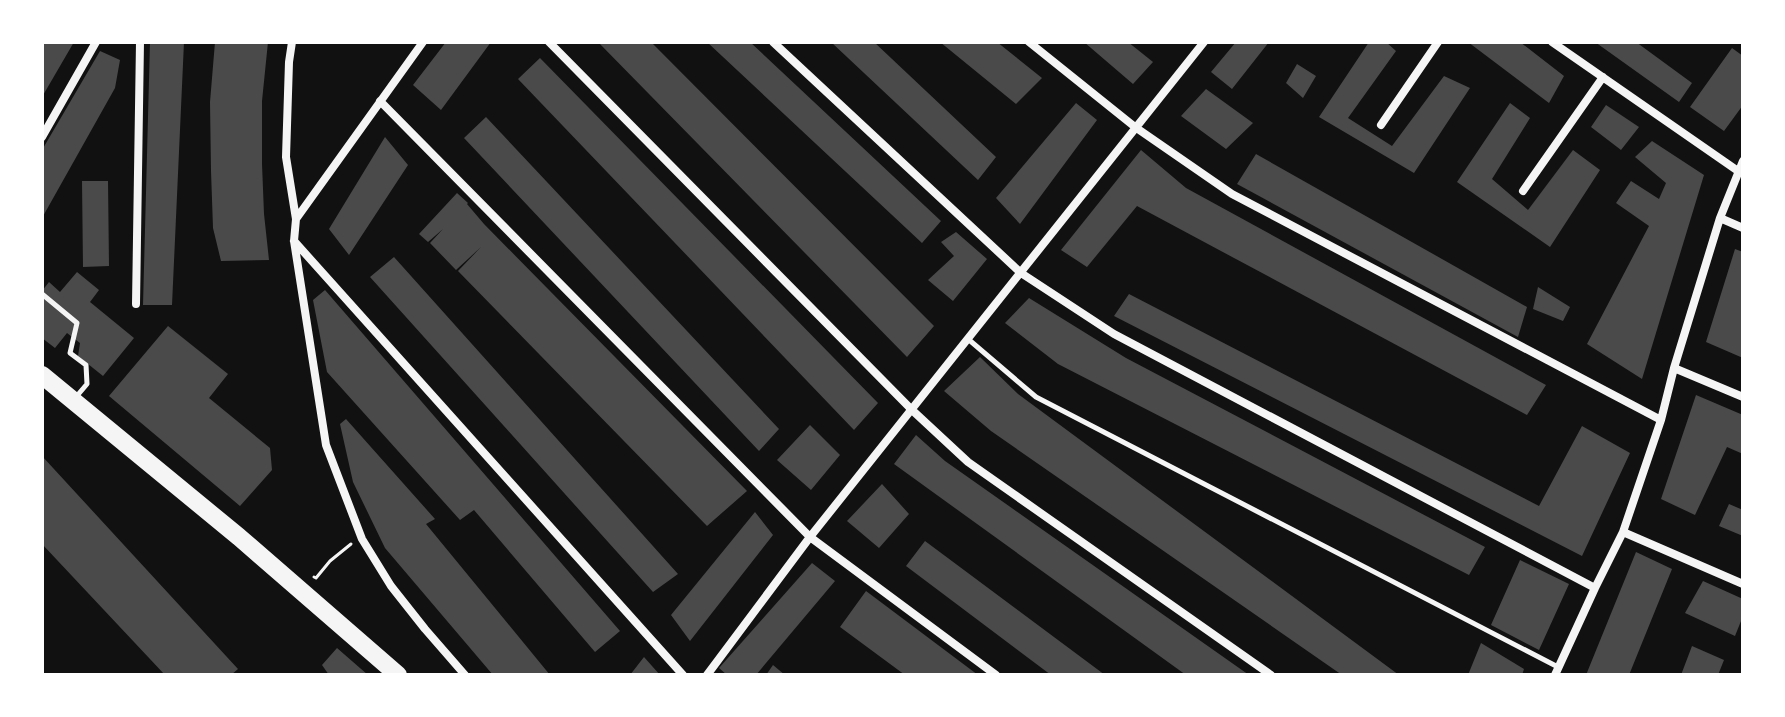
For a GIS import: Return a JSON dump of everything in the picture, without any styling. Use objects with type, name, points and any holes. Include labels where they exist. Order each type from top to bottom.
[{"type":"main road","points":[[42,375],[239,537],[398,675]]},
{"type":"street","points":[[42,137],[96,42]]},
{"type":"street","points":[[136,304],[140,42]]},
{"type":"street","points":[[292,42],[286,157],[296,219],[294,241],[326,445],[362,539],[391,586],[465,675]]},
{"type":"street","points":[[296,219],[423,42]]},
{"type":"street","points":[[549,42],[912,410],[968,462],[1271,675]]},
{"type":"street","points":[[773,42],[1021,273],[1114,334],[1595,588]]},
{"type":"street","points":[[1029,42],[1135,127],[1232,194],[1661,420]]},
{"type":"street","points":[[707,675],[810,537],[1204,42]]},
{"type":"street","points":[[1381,125],[1438,42]]},
{"type":"street","points":[[1552,42],[1738,171]]},
{"type":"street","points":[[1523,191],[1603,77]]},
{"type":"street","points":[[380,101],[810,537],[996,675]]},
{"type":"street","points":[[1556,671],[1623,532],[1661,420],[1720,218],[1743,161]]},
{"type":"street","points":[[1720,218],[1743,228]]},
{"type":"street","points":[[294,241],[683,675]]},
{"type":"street","points":[[1674,368],[1743,397]]},
{"type":"street","points":[[1623,532],[1743,584]]},
{"type":"lane","points":[[42,294],[77,323],[70,353],[86,365],[87,384],[74,400]]},
{"type":"lane","points":[[968,339],[1036,397],[1556,671]]},
{"type":"path","points":[[310,573],[316,578],[348,545],[362,539]]},
{"type":"building","points":[[42,42],[74,42],[42,97]]},
{"type":"building","points":[[150,42],[184,42],[172,305],[143,305]]},
{"type":"building","points":[[215,42],[268,42],[262,101],[262,164],[269,260],[221,261],[213,228],[211,171],[210,102]]},
{"type":"building","points":[[446,42],[491,42],[441,110],[413,85]]},
{"type":"building","points":[[598,42],[651,42],[934,326],[907,357]]},
{"type":"building","points":[[707,42],[750,42],[941,221],[922,243]]},
{"type":"building","points":[[831,42],[874,42],[996,157],[978,180]]},
{"type":"building","points":[[940,42],[997,42],[1042,78],[1016,104]]},
{"type":"building","points":[[1084,42],[1128,42],[1153,62],[1133,84]]},
{"type":"building","points":[[1236,42],[1269,42],[1232,89],[1211,72]]},
{"type":"building","points":[[1369,42],[1386,42],[1396,51],[1348,118],[1392,146],[1444,76],[1470,88],[1414,173],[1319,117]]},
{"type":"building","points":[[1468,42],[1520,42],[1564,76],[1549,103]]},
{"type":"building","points":[[1595,42],[1636,42],[1692,83],[1679,102]]},
{"type":"building","points":[[1732,48],[1743,56],[1743,105],[1724,131],[1690,107]]},
{"type":"building","points":[[100,51],[120,60],[115,88],[42,218],[42,150]]},
{"type":"building","points":[[540,58],[878,403],[854,430],[518,79]]},
{"type":"building","points":[[1297,64],[1316,76],[1303,98],[1286,83]]},
{"type":"building","points":[[1206,89],[1253,123],[1226,149],[1181,116]]},
{"type":"building","points":[[1076,103],[1097,120],[1020,224],[996,198]]},
{"type":"building","points":[[1510,103],[1530,118],[1492,179],[1528,210],[1573,150],[1600,170],[1550,247],[1457,182]]},
{"type":"building","points":[[1606,105],[1639,127],[1621,150],[1591,127]]},
{"type":"building","points":[[486,117],[779,429],[759,451],[464,138]]},
{"type":"building","points":[[385,137],[408,165],[349,255],[329,229]]},
{"type":"building","points":[[1652,141],[1704,175],[1642,379],[1587,344],[1649,226],[1616,203],[1631,181],[1659,199],[1666,183],[1635,157]]},
{"type":"building","points":[[1141,150],[1186,188],[1546,385],[1527,415],[1137,206],[1087,267],[1061,250]]},
{"type":"building","points":[[1256,154],[1527,307],[1518,337],[1237,184]]},
{"type":"building","points":[[82,181],[108,181],[109,266],[83,267]]},
{"type":"building","points":[[457,193],[747,491],[707,526],[458,271],[481,247],[456,270],[430,243],[443,229],[428,242],[419,234]]},
{"type":"building","points":[[956,232],[987,259],[953,301],[928,280],[954,256],[941,242]]},
{"type":"building","points":[[1735,249],[1743,252],[1743,358],[1706,342]]},
{"type":"building","points":[[394,257],[678,574],[653,592],[370,277]]},
{"type":"building","points":[[77,272],[99,290],[90,302],[134,338],[103,376],[78,356],[80,343],[67,333],[55,348],[42,338],[42,291],[49,282],[60,292]]},
{"type":"building","points":[[1538,287],[1570,307],[1563,321],[1533,309]]},
{"type":"building","points":[[325,290],[620,631],[595,652],[474,510],[460,520],[327,372],[313,300]]},
{"type":"building","points":[[1129,294],[1539,506],[1582,426],[1630,453],[1582,556],[1114,316]]},
{"type":"building","points":[[1029,298],[1126,358],[1485,547],[1469,575],[1058,364],[1005,323]]},
{"type":"building","points":[[168,326],[228,374],[209,398],[270,448],[272,470],[240,506],[109,396]]},
{"type":"building","points":[[980,357],[1018,394],[1399,675],[1342,675],[991,431],[944,391]]},
{"type":"building","points":[[1696,395],[1743,415],[1743,454],[1727,447],[1695,515],[1661,499]]},
{"type":"building","points":[[346,419],[435,519],[426,524],[550,675],[493,675],[385,548],[353,482],[340,424]]},
{"type":"building","points":[[810,425],[840,455],[811,490],[777,460]]},
{"type":"building","points":[[916,435],[945,461],[1249,675],[1186,675],[894,464]]},
{"type":"building","points":[[42,456],[238,669],[231,675],[165,675],[42,544]]},
{"type":"building","points":[[882,484],[909,514],[879,548],[847,521]]},
{"type":"building","points":[[1729,504],[1743,510],[1743,536],[1719,526]]},
{"type":"building","points":[[755,512],[773,535],[690,641],[671,615]]},
{"type":"building","points":[[925,541],[1105,675],[1051,675],[906,566]]},
{"type":"building","points":[[1636,552],[1672,569],[1629,675],[1586,675]]},
{"type":"building","points":[[1520,560],[1569,584],[1539,650],[1491,625]]},
{"type":"building","points":[[812,563],[835,581],[756,675],[727,675],[719,668]]},
{"type":"building","points":[[1703,581],[1743,599],[1743,616],[1735,636],[1685,613]]},
{"type":"building","points":[[866,591],[978,675],[905,675],[840,627]]},
{"type":"building","points":[[1481,643],[1524,669],[1522,675],[1468,675]]},
{"type":"building","points":[[1692,646],[1724,660],[1718,675],[1681,675]]},
{"type":"building","points":[[337,648],[368,675],[329,675],[322,665]]},
{"type":"building","points":[[644,657],[660,675],[630,675]]},
{"type":"building","points":[[773,665],[785,675],[766,675]]}]
